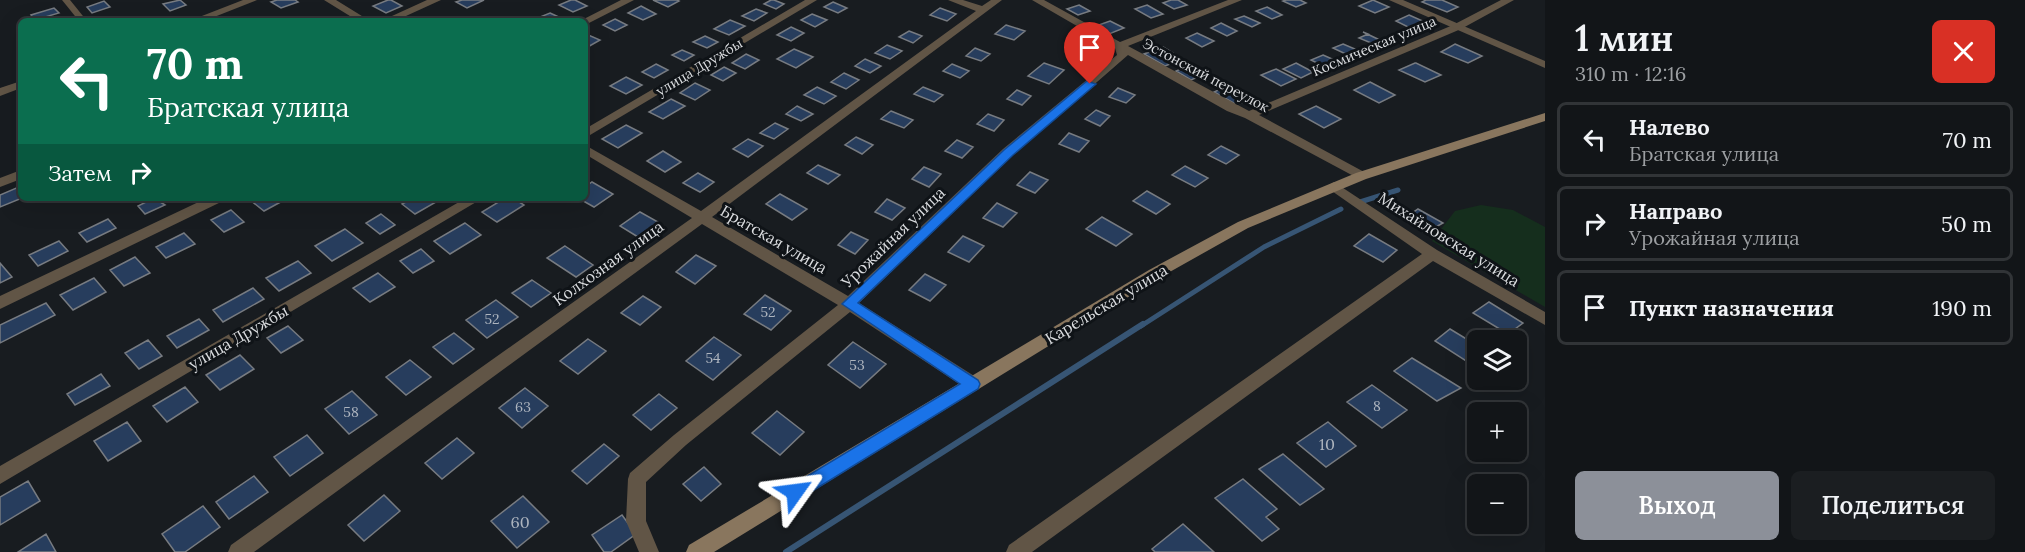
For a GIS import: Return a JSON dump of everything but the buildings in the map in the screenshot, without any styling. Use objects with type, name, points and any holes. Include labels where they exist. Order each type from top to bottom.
[{"type":"main road","name":"Карельская улица","points":[[696,552],[1144,280],[1233,231],[1361,176],[1545,117]]},
{"type":"street","points":[[202,18],[252,0]]},
{"type":"street","points":[[329,0],[360,18]]},
{"type":"street","points":[[393,18],[436,0]]},
{"type":"street","points":[[588,20],[629,0]]},
{"type":"street","name":"улица Дружбы","points":[[588,132],[812,0]]},
{"type":"street","points":[[954,0],[983,10]]},
{"type":"street","name":"Колхозная улица","points":[[238,552],[701,218],[997,0]]},
{"type":"street","name":"Эстонский переулок","points":[[1037,0],[1231,108],[1250,115],[1361,176]]},
{"type":"street","points":[[1120,46],[1237,0]]},
{"type":"street","points":[[1394,0],[1545,65]]},
{"type":"street","name":"Космическая улица","points":[[1250,115],[1457,27],[1509,0]]},
{"type":"street","name":"Урожайная улица","points":[[649,552],[636,521],[637,479],[680,440],[849,304],[1008,152],[1123,56],[1120,46]]},
{"type":"street","points":[[0,92],[18,85]]},
{"type":"street","name":"Братская улица","points":[[588,151],[849,304],[973,384]]},
{"type":"street","points":[[0,183],[18,175]]},
{"type":"street","name":"Михайловская улица","points":[[1335,186],[1432,254],[1545,320]]},
{"type":"street","points":[[0,303],[212,201]]},
{"type":"street","name":"улица Дружбы","points":[[0,476],[471,201]]},
{"type":"street","points":[[1016,552],[1432,254]]},
{"type":"lane","points":[[66,0],[81,18]]},
{"type":"green space","points":[[1481,205],[1513,210],[1545,227],[1545,307],[1432,241],[1455,211]]},
{"type":"waterway","points":[[1360,202],[1398,190]]},
{"type":"waterway","points":[[1141,326],[1264,247],[1341,209]]},
{"type":"waterway","points":[[786,552],[1143,324]]},
{"type":"route","points":[[795,492],[973,384],[849,304],[1008,152],[1090,84]]}]
